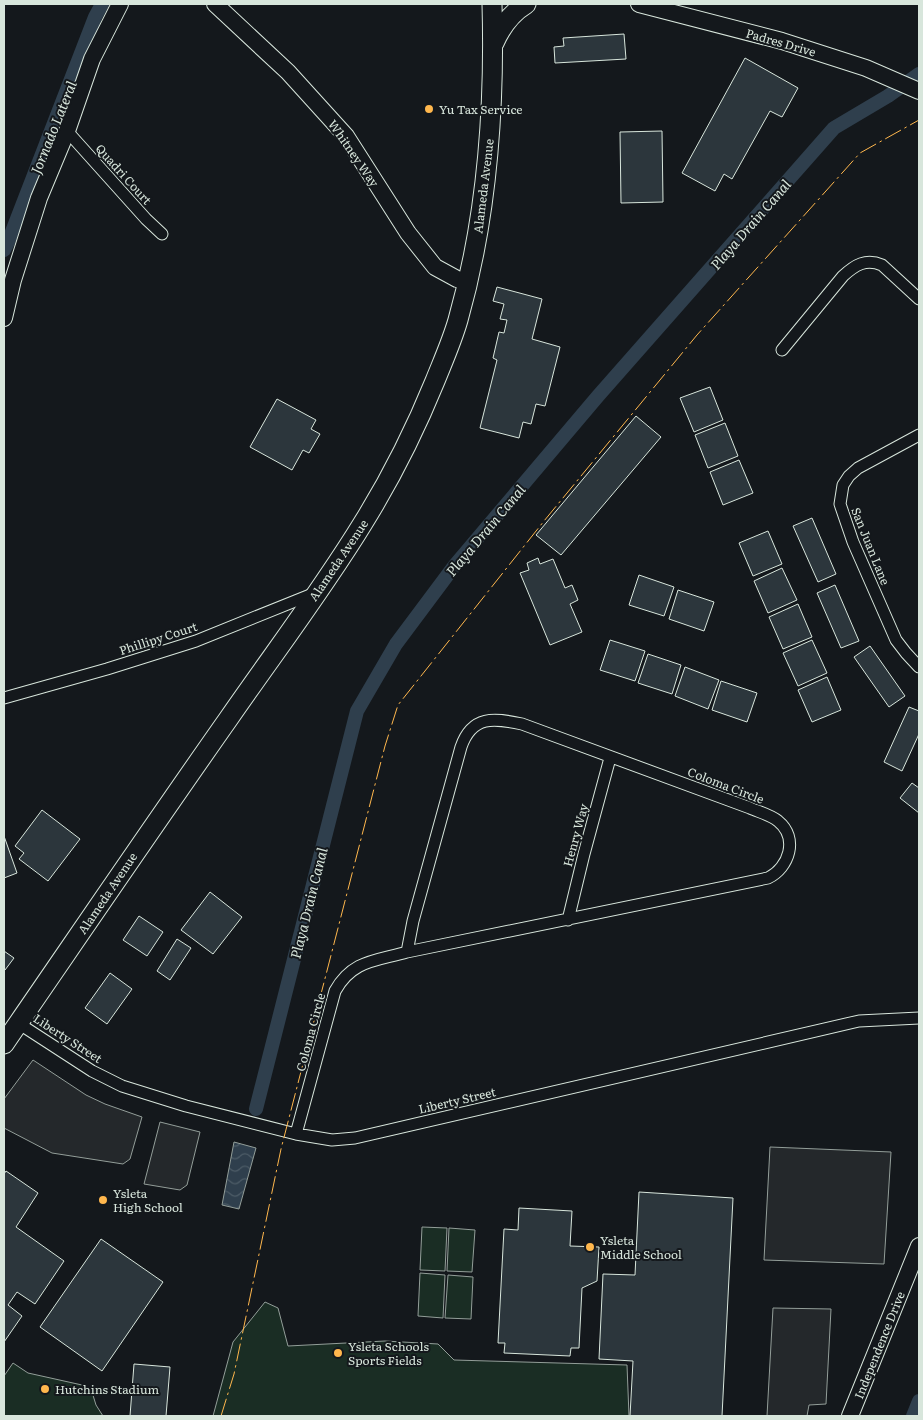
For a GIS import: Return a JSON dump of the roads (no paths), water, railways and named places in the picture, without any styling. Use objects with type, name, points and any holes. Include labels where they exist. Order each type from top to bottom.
[{"type":"main road","name":"Alameda Avenue","points":[[4,1044],[162,812],[363,524],[404,448],[425,404],[458,321],[477,237],[491,122],[492,4]]},
{"type":"main road","points":[[493,44],[499,31],[508,19],[526,4]]},
{"type":"street","points":[[4,318],[13,280],[39,198],[67,131],[92,59],[120,4]]},
{"type":"street","name":"Whitney Way","points":[[215,4],[288,72],[346,136],[408,233],[435,267],[466,282]]},
{"type":"street","name":"Padres Drive","points":[[639,4],[690,11],[866,68],[919,91]]},
{"type":"street","name":"Quadri Court","points":[[67,131],[146,219],[162,234]]},
{"type":"street","points":[[782,350],[843,276],[864,262],[875,262],[882,265],[919,299]]},
{"type":"street","name":"San Juan Lane","points":[[919,436],[858,468],[843,485],[840,504],[853,542],[896,640],[919,667]]},
{"type":"street","name":"Phillipy Court","points":[[4,698],[107,669],[196,641],[317,592]]},
{"type":"street","name":"Coloma Circle","points":[[296,1134],[335,991],[341,980],[360,965],[407,952],[768,878],[782,868],[788,859],[790,842],[785,829],[775,819],[522,724],[497,719],[486,721],[470,731],[461,747],[407,952]]},
{"type":"street","name":"Henry Way","points":[[568,920],[610,758]]},
{"type":"street","name":"Liberty Street","points":[[18,1023],[92,1071],[122,1086],[195,1108],[296,1134],[332,1140],[355,1138],[859,1021],[919,1018]]},
{"type":"street","name":"Independence Drive","points":[[850,1416],[919,1246]]},
{"type":"water","points":[[234,1142],[256,1148],[239,1209],[222,1205]]},
{"type":"waterway","name":"Jornado Lateral","points":[[4,250],[95,17],[102,4]]},
{"type":"waterway","name":"Playa Drain Canal","points":[[256,1109],[357,711],[396,644],[455,565],[598,396],[834,128],[888,96],[919,74]]},
{"type":"waterway","points":[[913,1416],[919,1401]]},
{"type":"place","name":"Yu Tax Service","points":[[429,109]]},
{"type":"place","name":"Ysleta High School","points":[[103,1200]]},
{"type":"place","name":"Ysleta Middle School","points":[[590,1247]]},
{"type":"place","name":"Ysleta Schools Sports Fields","points":[[338,1353]]},
{"type":"place","name":"Hutchins Stadium","points":[[45,1389]]}]
